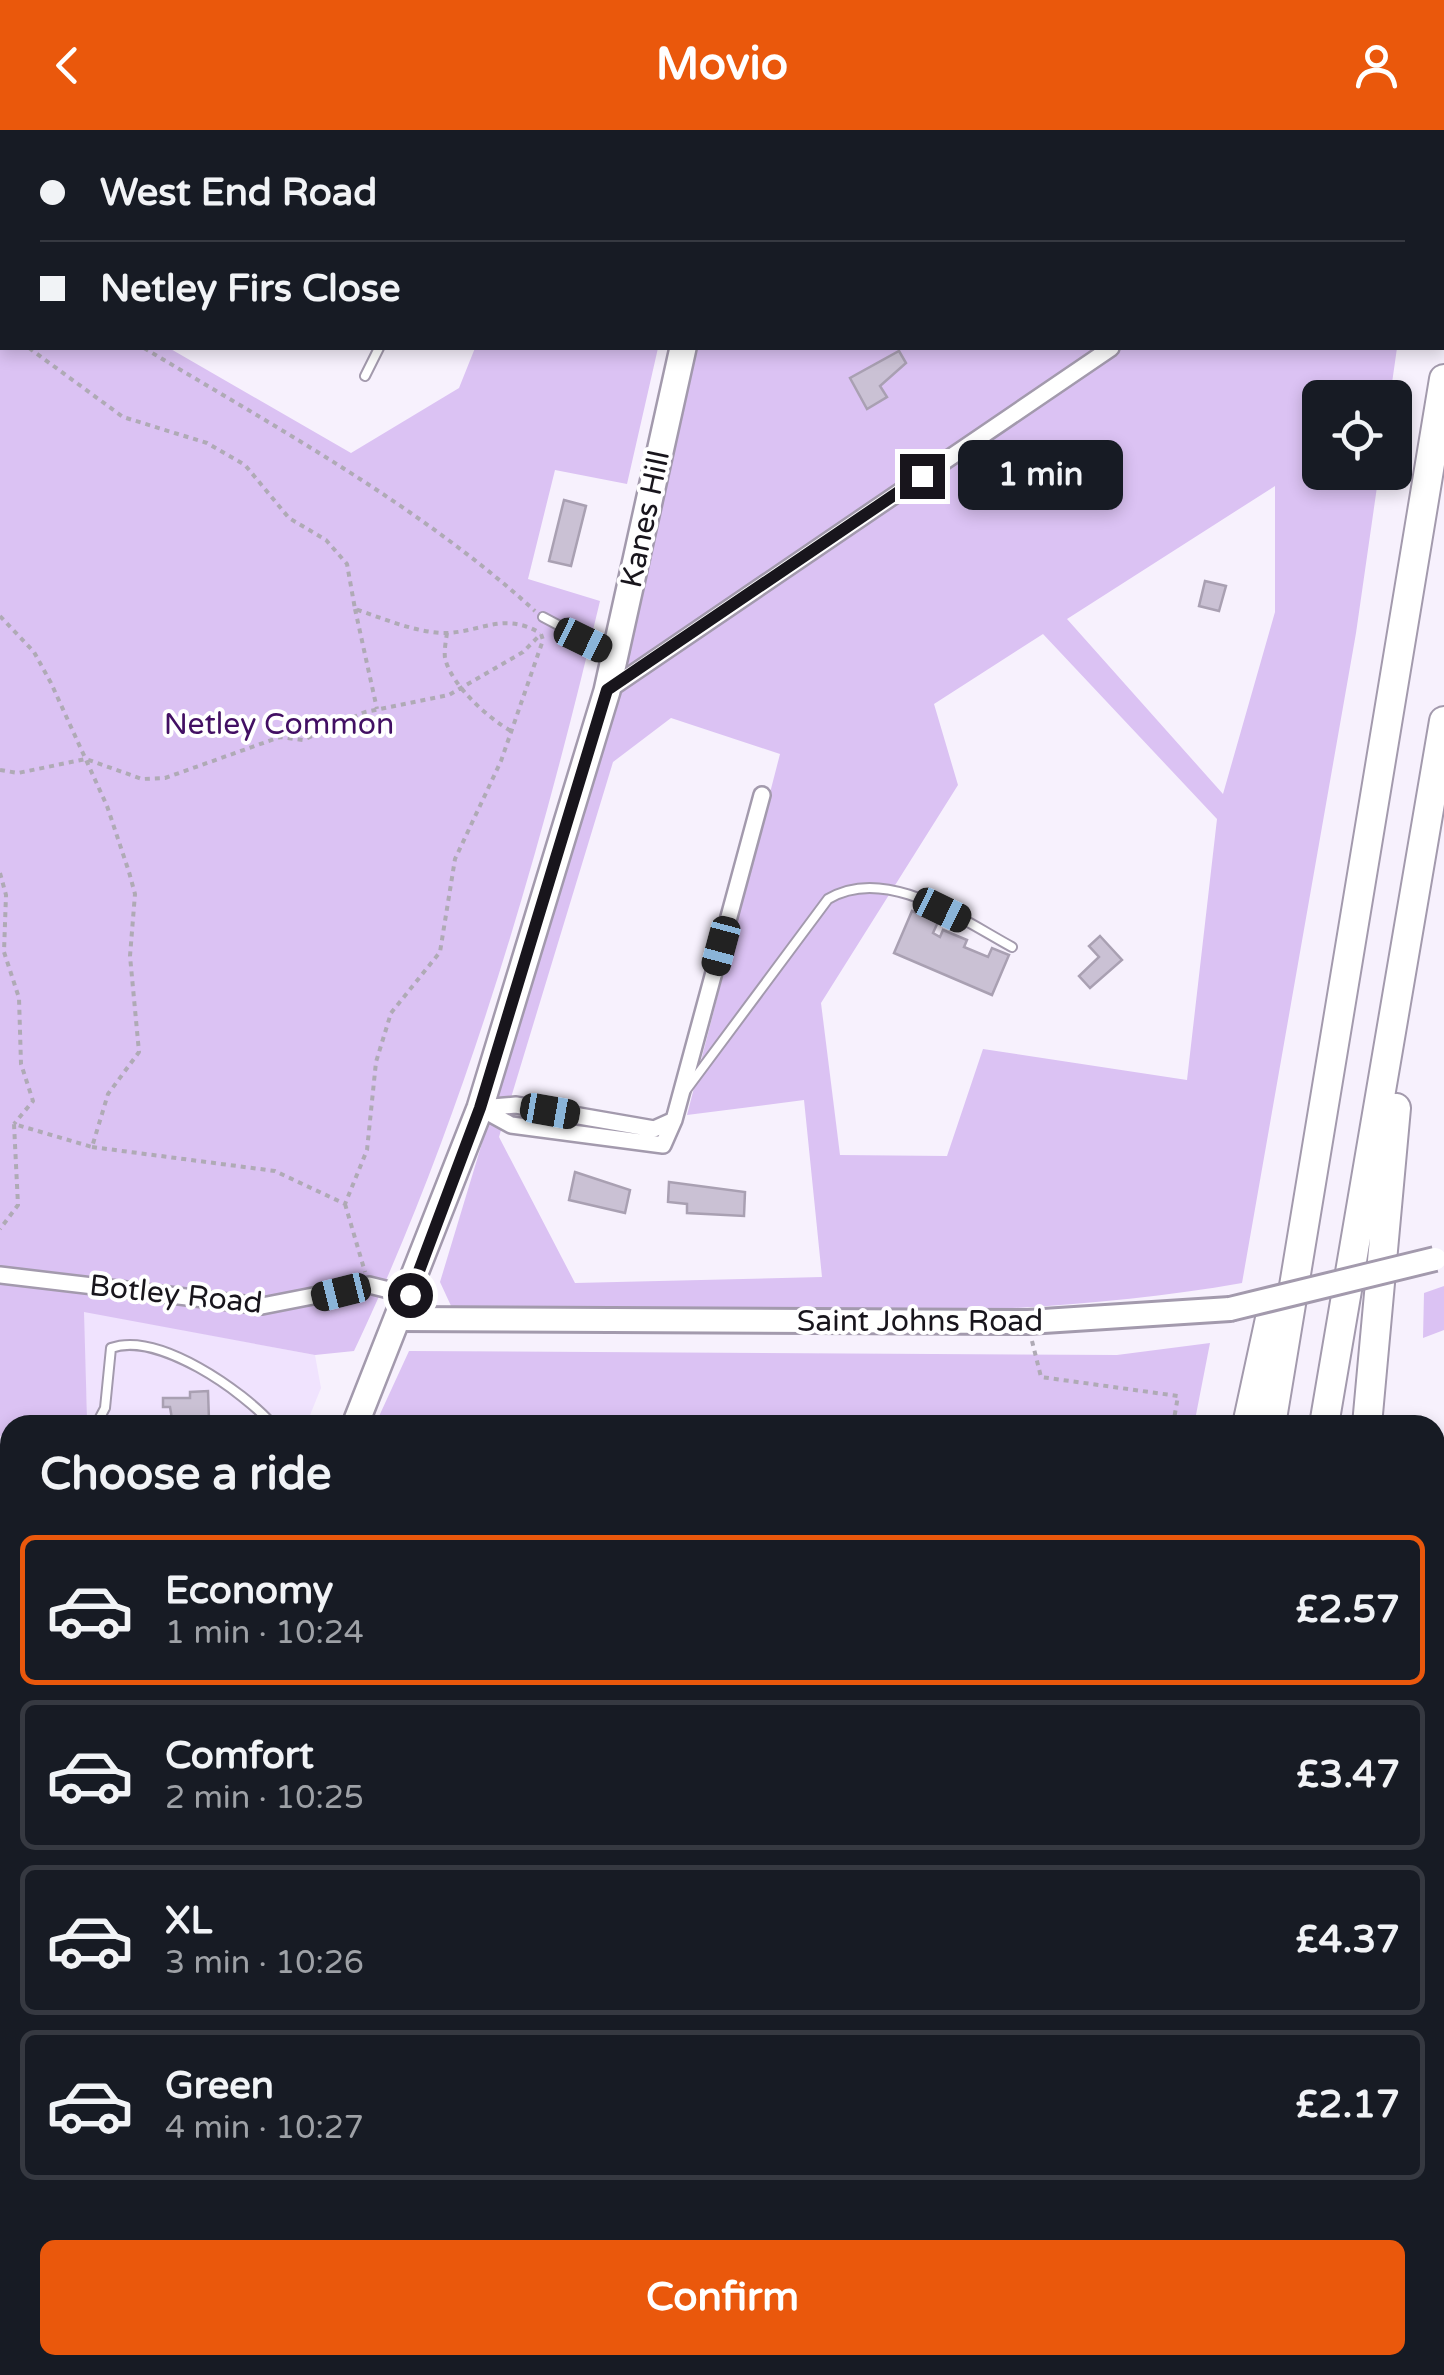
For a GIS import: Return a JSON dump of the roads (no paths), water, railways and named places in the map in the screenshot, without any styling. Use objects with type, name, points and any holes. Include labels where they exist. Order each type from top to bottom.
[{"type":"highway","points":[[1273,1415],[1444,380]]},
{"type":"highway","points":[[1326,1415],[1444,721]]},
{"type":"highway","points":[[1368,1415],[1414,912]]},
{"type":"highway","points":[[1249,1415],[1339,1005]]},
{"type":"main road","name":"Kanes Hill","points":[[360,1415],[480,1108],[607,690],[683,350]]},
{"type":"main road","name":"Saint Johns Road","points":[[405,1307],[1028,1322],[1230,1309],[1439,1257]]},
{"type":"street","points":[[607,690],[1108,350]]},
{"type":"street","points":[[480,1108],[516,1104],[654,1129],[674,1120],[762,794]]},
{"type":"street","name":"Botley Road","points":[[0,1275],[262,1306],[369,1285],[405,1307]]},
{"type":"lane","points":[[365,376],[378,350]]},
{"type":"lane","points":[[543,617],[615,655]]},
{"type":"lane","points":[[680,1098],[828,900],[840,892],[890,890],[922,900],[1012,947]]},
{"type":"lane","points":[[101,1415],[112,1348],[135,1344],[182,1360],[232,1390],[261,1415]]},
{"type":"park label","name":"Netley Common","points":[[279,724]]}]
